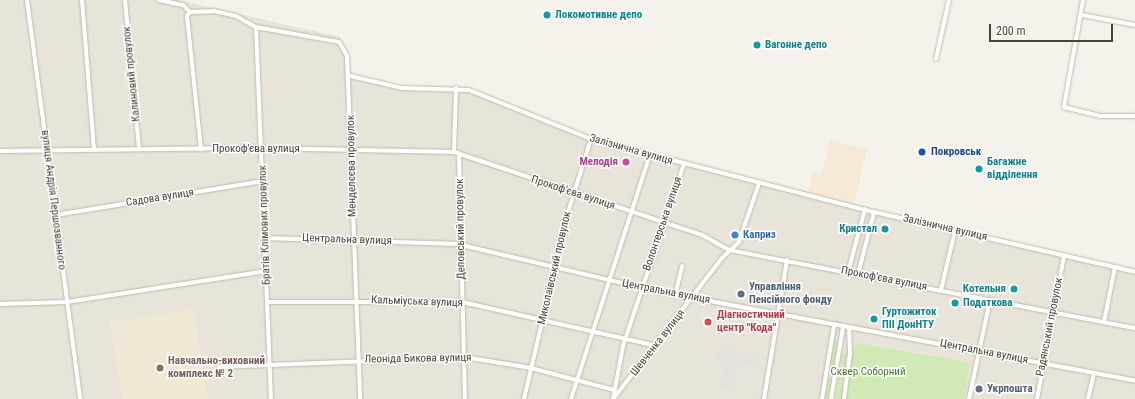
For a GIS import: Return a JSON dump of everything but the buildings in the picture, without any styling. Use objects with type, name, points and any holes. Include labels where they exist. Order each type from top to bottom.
[{"type":"street","name":"вулиця Андрія Першозванного","points":[[27,0],[80,399]]},
{"type":"street","points":[[82,0],[94,150]]},
{"type":"street","name":"Калиновий провулок","points":[[125,0],[139,148]]},
{"type":"street","points":[[159,0],[183,5],[190,12],[214,11],[236,16],[256,27],[339,42],[347,56],[350,76]]},
{"type":"street","points":[[936,59],[949,0]]},
{"type":"street","points":[[1083,0],[1082,15],[1064,107],[1113,118],[1135,116]]},
{"type":"street","points":[[190,12],[187,16],[201,149]]},
{"type":"street","points":[[1082,15],[1135,25]]},
{"type":"street","name":"Братів Клімових провулок","points":[[256,27],[271,399]]},
{"type":"street","name":"Залізнична вулиця","points":[[350,76],[407,88],[456,88],[517,106],[591,139],[650,155],[874,212],[1135,272]]},
{"type":"street","name":"Менделєєва провулок","points":[[350,76],[353,240],[357,300],[360,399]]},
{"type":"street","points":[[454,152],[456,88]]},
{"type":"street","name":"Миколаївський провулок","points":[[524,399],[541,322],[574,193],[591,139]]},
{"type":"street","name":"Прокоф'єва вулиця","points":[[0,151],[139,148],[262,148],[454,152],[459,155],[702,235],[729,250],[1135,328]]},
{"type":"street","name":"Деповський провулок","points":[[459,155],[460,246],[465,399]]},
{"type":"street","points":[[571,399],[608,280],[633,212],[650,155]]},
{"type":"street","name":"Волонтерська вулиця","points":[[613,399],[625,339],[684,164]]},
{"type":"street","name":"Садова вулиця","points":[[56,215],[263,181]]},
{"type":"street","name":"Шевченка вулиця","points":[[613,399],[657,346],[729,250],[742,236],[760,183]]},
{"type":"street","points":[[848,272],[865,209]]},
{"type":"street","points":[[858,274],[874,212]]},
{"type":"street","points":[[941,290],[955,231]]},
{"type":"street","name":"Центральна вулиця","points":[[265,238],[353,240],[460,246],[555,269],[675,295],[834,326],[1135,380]]},
{"type":"street","name":"Радянський провулок","points":[[1037,399],[1064,256]]},
{"type":"street","points":[[764,399],[776,314],[787,260]]},
{"type":"street","points":[[675,295],[682,266]]},
{"type":"street","points":[[1104,322],[1115,267]]},
{"type":"street","points":[[0,304],[66,302],[267,271]]},
{"type":"street","name":"Кальміуська вулиця","points":[[268,302],[357,300],[462,302],[592,334],[657,346]]},
{"type":"street","points":[[969,399],[990,300]]},
{"type":"street","points":[[822,399],[834,326]]},
{"type":"street","points":[[831,399],[843,327]]},
{"type":"street","points":[[844,399],[850,353],[849,328]]},
{"type":"street","name":"Леоніда Бикова вулиця","points":[[219,367],[269,363],[464,356],[531,368],[614,390]]},
{"type":"street","points":[[1088,399],[1094,373]]},
{"type":"shaded area","points":[[0,0],[178,0],[340,37],[350,77],[402,88],[469,90],[517,106],[567,131],[874,212],[1135,272],[1135,399],[0,399]]},
{"type":"shaded area","points":[[830,140],[867,149],[854,204],[808,193],[813,172],[822,174]]},
{"type":"shaded area","name":"Навчально-виховний комплекс № 2","points":[[194,309],[208,399],[122,399],[110,322]]},
{"type":"shaded area","points":[[720,347],[758,356],[756,366],[738,362],[733,389],[719,387],[724,362],[717,361]]},
{"type":"green space","points":[[833,340],[839,341],[834,372],[828,371]]},
{"type":"green space","name":"Сквер Соборний","points":[[858,343],[970,363],[964,399],[835,399],[843,355]]},
{"type":"green space","points":[[826,377],[832,378],[829,399],[823,399]]},
{"type":"place","name":"Локомотивне депо","points":[[547,15]]},
{"type":"place","name":"Вагонне депо","points":[[757,45]]},
{"type":"place","name":"Покровськ","points":[[922,152]]},
{"type":"place","name":"Мелодія","points":[[626,162]]},
{"type":"place","name":"Багажне відділення","points":[[979,169]]},
{"type":"place","name":"Кристал","points":[[885,229]]},
{"type":"place","name":"Каприз","points":[[735,235]]},
{"type":"place","name":"Котельня","points":[[1014,289]]},
{"type":"place","name":"Управління Пенсійного фонду","points":[[741,294]]},
{"type":"place","name":"Податкова","points":[[955,303]]},
{"type":"place","name":"Гуртожиток ПІІ ДонНТУ","points":[[874,319]]},
{"type":"place","name":"Діагностичний центр \"Кода\"","points":[[708,322]]},
{"type":"place","name":"Навчально-виховний комплекс № 2","points":[[160,368]]},
{"type":"place","name":"Укрпошта","points":[[979,389]]}]
